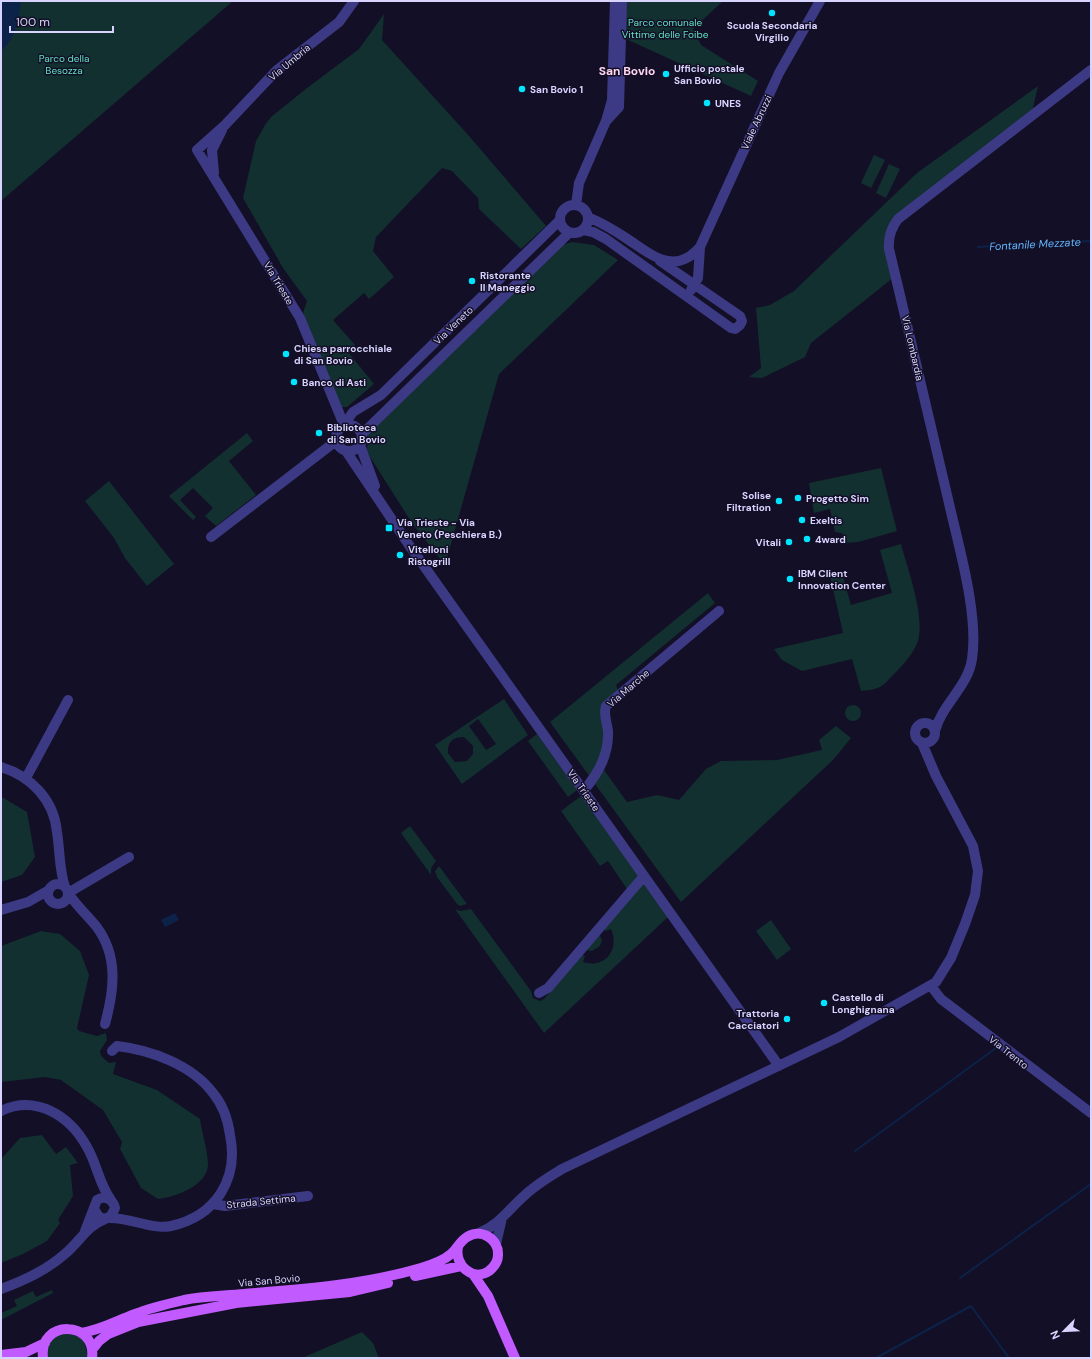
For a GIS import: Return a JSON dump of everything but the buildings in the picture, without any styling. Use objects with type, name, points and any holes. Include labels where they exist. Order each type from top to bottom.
[{"type":"main road","points":[[473,1274],[481,1274],[488,1271],[494,1267],[498,1258],[496,1244],[491,1238],[479,1233]]},
{"type":"main road","name":"Via San Bovio","points":[[1,1355],[26,1352],[45,1343],[50,1335],[60,1330],[69,1329],[80,1332],[103,1328],[149,1309],[185,1300],[347,1285],[395,1275],[438,1262],[450,1255],[466,1237],[479,1233]]},
{"type":"main road","points":[[458,1247],[457,1255],[461,1266],[473,1274],[488,1296],[515,1358]]},
{"type":"main road","name":"Via San Bovio","points":[[92,1354],[99,1341],[108,1334],[138,1322],[236,1303],[350,1292],[461,1266]]},
{"type":"main road","points":[[488,1271],[488,1296]]},
{"type":"main road","name":"Via San Bovio","points":[[80,1332],[89,1342],[92,1354]]},
{"type":"main road","points":[[43,1358],[45,1343]]},
{"type":"street","name":"Via Umbria","points":[[197,150],[225,125],[277,70],[339,22],[354,1]]},
{"type":"street","points":[[576,205],[579,183],[606,121],[612,100],[615,1]]},
{"type":"street","points":[[606,121],[619,107],[622,1]]},
{"type":"street","name":"Viale Abruzzi","points":[[700,247],[779,73],[820,1]]},
{"type":"street","name":"Via Lombardia","points":[[944,712],[928,723],[920,724],[915,729],[916,738],[925,743],[934,738],[938,722],[964,683],[971,668],[973,625],[960,551],[889,249],[889,237],[892,228],[898,219],[1091,70]]},
{"type":"street","name":"Via Umbria","points":[[215,180],[212,150],[225,125]]},
{"type":"street","name":"Via Trieste","points":[[197,150],[300,318],[344,425]]},
{"type":"street","points":[[576,205],[585,210],[588,217],[587,225],[578,233],[569,233],[563,229],[560,220],[563,210],[569,206],[576,205]]},
{"type":"street","points":[[583,230],[593,232],[606,239],[731,328],[735,328],[740,325],[742,321],[740,316],[610,228],[588,217]]},
{"type":"street","name":"Via Veneto","points":[[344,425],[353,412],[381,395],[560,220]]},
{"type":"street","name":"Via Veneto","points":[[362,434],[569,233]]},
{"type":"street","points":[[658,260],[668,262],[683,259],[695,252],[700,247]]},
{"type":"street","points":[[685,295],[695,285],[699,268],[700,247]]},
{"type":"street","points":[[344,425],[354,426],[362,434],[360,445],[370,477],[388,515],[346,451],[340,448],[336,441],[337,431],[344,425]]},
{"type":"street","points":[[212,537],[336,441]]},
{"type":"street","points":[[346,451],[354,450],[360,445]]},
{"type":"street","name":"Via Trieste","points":[[388,515],[779,1066]]},
{"type":"street","name":"Via Marche","points":[[584,790],[598,772],[606,752],[608,730],[605,712],[606,706],[719,611]]},
{"type":"street","points":[[26,778],[68,700]]},
{"type":"street","points":[[928,723],[935,731]]},
{"type":"street","points":[[479,1233],[487,1230],[502,1218],[528,1192],[562,1169],[779,1066],[861,1025],[931,986],[944,971],[957,944],[973,899],[978,871],[973,846],[936,776],[927,755],[925,743]]},
{"type":"street","points":[[1,766],[26,778],[39,789],[54,817],[59,858],[66,890],[66,900],[56,904]]},
{"type":"street","points":[[66,890],[129,857]]},
{"type":"street","points":[[56,904],[48,897],[59,858]]},
{"type":"street","points":[[539,993],[548,988],[644,876]]},
{"type":"street","points":[[28,902],[50,888],[60,884],[97,927],[106,942],[112,961],[114,981],[105,1024]]},
{"type":"street","points":[[1,910],[28,902],[45,901],[75,908],[86,915]]},
{"type":"street","name":"Via Trento","points":[[931,986],[941,999],[1091,1113]]},
{"type":"street","name":"Strada Settima","points":[[1,1289],[34,1276],[52,1265],[67,1253],[84,1232],[98,1221],[107,1218],[134,1220],[151,1225],[171,1226],[193,1218],[213,1204],[230,1173],[233,1161],[229,1125],[221,1104],[213,1092],[186,1070],[152,1054],[136,1048],[117,1046],[112,1051]]},
{"type":"street","name":"Strada Settima","points":[[1,1111],[15,1106],[40,1106],[53,1111],[70,1124],[88,1147],[98,1176],[112,1202],[134,1220]]},
{"type":"street","name":"Strada Settima","points":[[84,1232],[95,1204],[98,1176]]},
{"type":"street","name":"Strada Settima","points":[[213,1204],[225,1206],[308,1196]]},
{"type":"street","points":[[102,1198],[112,1202],[113,1214],[107,1218],[99,1217],[95,1204],[102,1198]]},
{"type":"street","points":[[496,1244],[502,1218]]},
{"type":"green space","name":"Parco della Besozza","points":[[1,1],[233,1],[1,201]]},
{"type":"green space","name":"Parco comunale Vittime delle Foibe","points":[[626,1],[723,1],[693,29],[701,45],[758,81],[751,96],[626,39]]},
{"type":"green space","points":[[384,14],[382,40],[470,137],[546,226],[521,249],[479,209],[478,198],[452,171],[442,168],[376,237],[373,251],[394,277],[369,299],[364,293],[333,320],[355,345],[348,352],[374,384],[347,407],[341,407],[303,313],[307,301],[283,268],[243,198],[256,141],[271,117],[359,49]]},
{"type":"green space","points":[[1038,86],[1032,112],[890,222],[893,278],[811,343],[805,357],[762,378],[749,377],[761,368],[756,308],[770,305],[794,291],[917,173]]},
{"type":"green space","points":[[874,155],[885,160],[871,188],[861,183]]},
{"type":"green space","points":[[889,164],[900,169],[886,198],[876,193]]},
{"type":"green space","points":[[572,242],[594,245],[618,260],[499,374],[445,565],[412,523],[370,457],[367,450],[368,432],[562,245]]},
{"type":"green space","points":[[247,433],[253,441],[229,461],[256,495],[216,526],[205,516],[213,508],[193,488],[180,500],[196,517],[193,520],[169,496]]},
{"type":"green space","points":[[881,468],[897,531],[858,542],[845,543],[842,533],[835,532],[830,509],[814,513],[809,483]]},
{"type":"green space","points":[[109,481],[174,564],[147,586],[125,558],[114,538],[85,501]]},
{"type":"green space","points":[[901,544],[918,606],[920,631],[917,645],[912,653],[903,665],[882,686],[861,691],[852,659],[802,671],[782,660],[774,649],[843,633],[830,576],[842,573],[851,605],[892,593],[880,550]]},
{"type":"green space","points":[[708,593],[715,603],[616,685],[618,690],[604,702],[602,753],[590,777],[550,722]]},
{"type":"green space","points":[[504,699],[528,735],[462,784],[435,745]],"holes":[[[478,719],[496,744],[486,750],[469,726]],[[464,737],[473,746],[473,754],[467,761],[455,762],[448,753],[450,743],[454,739]]]},
{"type":"green space","points":[[850,705],[856,705],[861,710],[859,719],[856,721],[850,721],[845,716],[845,710]]},
{"type":"green space","points":[[836,726],[851,738],[833,760],[681,902],[595,784],[604,770],[627,802],[657,795],[679,800],[706,769],[721,761],[777,760],[822,750],[819,740]]},
{"type":"green space","points":[[537,734],[577,790],[568,797],[528,741]]},
{"type":"green space","points":[[581,796],[639,876],[627,889],[608,861],[600,866],[561,811]]},
{"type":"green space","points":[[2,797],[27,812],[35,857],[22,875],[1,882]]},
{"type":"green space","points":[[410,826],[436,861],[431,868],[431,875],[401,833]]},
{"type":"green space","points":[[439,866],[467,904],[460,906],[457,904],[437,877],[435,871]]},
{"type":"green space","points":[[643,883],[668,917],[544,1033],[455,909],[460,911],[471,909],[531,991],[533,998],[540,1001],[544,999],[582,955],[585,956],[583,962],[591,963],[598,963],[609,956],[614,944],[613,936],[611,929],[606,931],[604,929]]},
{"type":"green space","points":[[771,920],[791,949],[777,960],[756,931]]},
{"type":"green space","points":[[41,931],[60,934],[80,951],[89,975],[77,1028],[79,1031],[97,1036],[106,1033],[107,1040],[100,1051],[101,1056],[109,1063],[116,1062],[113,1074],[157,1090],[200,1119],[208,1165],[202,1179],[189,1189],[173,1196],[158,1199],[141,1188],[120,1149],[122,1142],[103,1110],[61,1080],[45,1077],[1,1082],[1,946]]},
{"type":"green space","points":[[599,934],[602,940],[600,946],[592,951],[586,950]]},
{"type":"green space","points":[[42,1135],[56,1154],[66,1147],[78,1163],[70,1165],[73,1196],[58,1220],[60,1223],[47,1241],[23,1254],[1,1263],[1,1159],[20,1138]]},
{"type":"green space","points":[[52,1290],[53,1293],[1,1320],[1,1313],[17,1306],[14,1300],[33,1291],[36,1297]]},
{"type":"green space","points":[[362,1332],[373,1343],[379,1358],[302,1358]]},
{"type":"green space","points":[[62,1333],[74,1335],[81,1339],[84,1342],[88,1358],[47,1358],[50,1343]]},
{"type":"water","points":[[1,1],[21,1],[16,28],[10,40],[1,51]]},
{"type":"water","points":[[175,913],[179,920],[165,927],[161,920]]},
{"type":"waterway","name":"Fontanile Mezzate","points":[[978,247],[1091,241]]},
{"type":"waterway","points":[[855,1151],[996,1048]]},
{"type":"waterway","points":[[960,1278],[1091,1184]]},
{"type":"waterway","points":[[876,1358],[971,1306],[1009,1358]]},
{"type":"place","name":"Scuola Secondaria Virgilio","points":[[772,13]]},
{"type":"place","name":"Ufficio postale San Bovio","points":[[666,74]]},
{"type":"place","name":"San Bovio 1","points":[[522,89]]},
{"type":"place","name":"UNES","points":[[707,103]]},
{"type":"place","name":"Ristorante Il Maneggio","points":[[472,281]]},
{"type":"place","name":"Chiesa parrocchiale di San Bovio","points":[[286,354]]},
{"type":"place","name":"Banco di Asti","points":[[294,382]]},
{"type":"place","name":"Biblioteca di San Bovio","points":[[319,433]]},
{"type":"place","name":"Progetto Sim","points":[[798,498]]},
{"type":"place","name":"Solise Filtration","points":[[779,501]]},
{"type":"place","name":"Exeltis","points":[[802,520]]},
{"type":"place","name":"Via Trieste - Via Veneto (Peschiera B.)","points":[[389,528]]},
{"type":"place","name":"4ward","points":[[807,539]]},
{"type":"place","name":"Vitali","points":[[789,542]]},
{"type":"place","name":"Vitelloni Ristogrill","points":[[400,555]]},
{"type":"place","name":"IBM Client Innovation Center","points":[[790,579]]},
{"type":"place","name":"Castello di Longhignana","points":[[824,1003]]},
{"type":"place","name":"Trattoria Cacciatori","points":[[787,1019]]},
{"type":"district","name":"San Bovio","points":[[627,71]]}]
